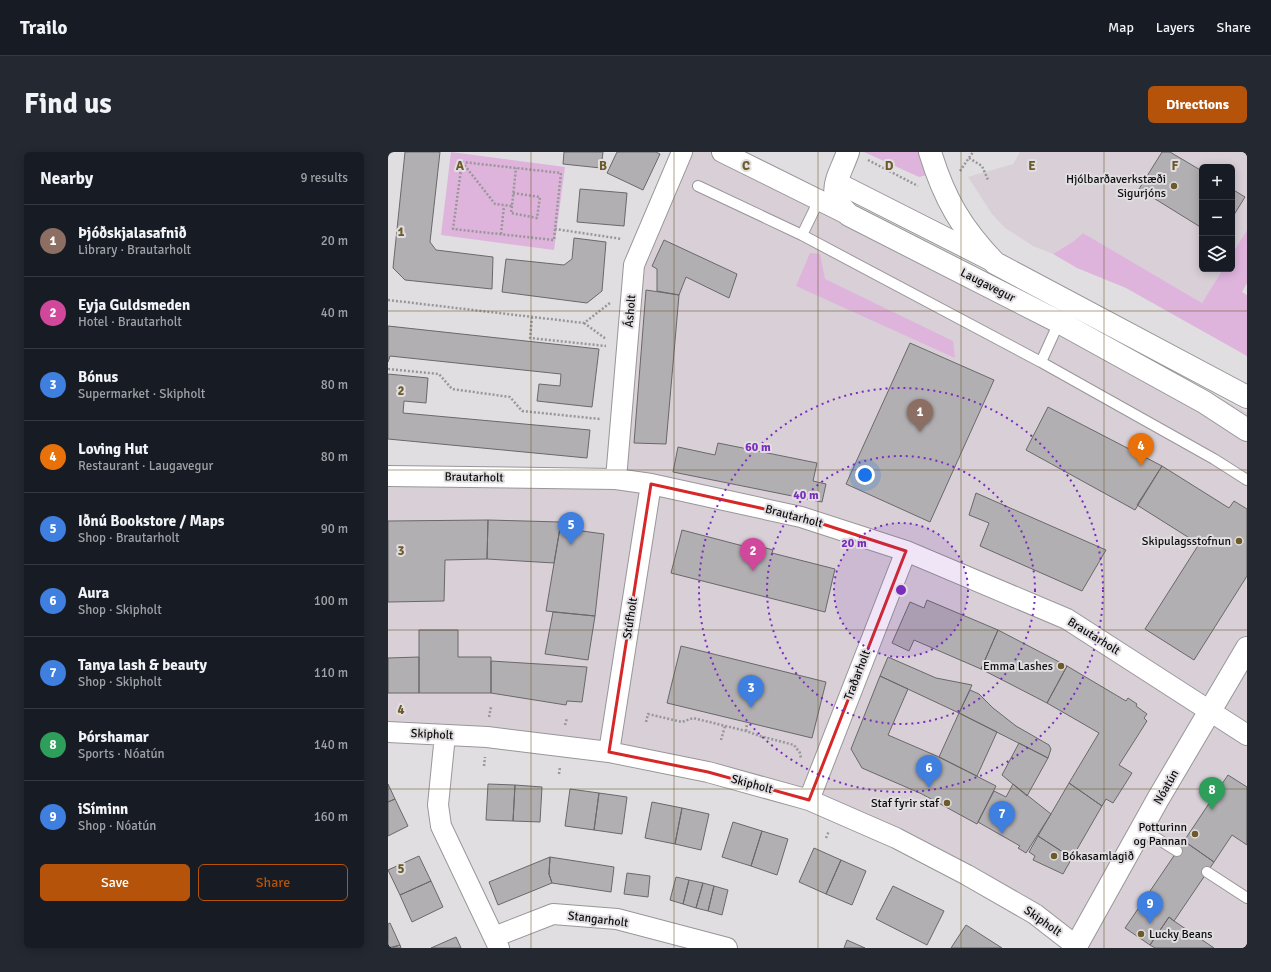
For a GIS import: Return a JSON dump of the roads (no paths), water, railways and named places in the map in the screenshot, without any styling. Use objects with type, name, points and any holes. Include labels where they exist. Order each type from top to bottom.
[{"type":"main road","points":[[930,152],[947,198],[959,221],[976,243],[995,263]]},
{"type":"main road","points":[[849,215],[836,199],[836,182],[856,155]]},
{"type":"main road","name":"Laugavegur","points":[[849,215],[1059,322],[1204,402],[1247,430]]},
{"type":"main road","name":"Laugavegur","points":[[995,263],[1070,301],[1247,397]]},
{"type":"main road","name":"Nóatún","points":[[1077,947],[1142,829],[1247,648]]},
{"type":"street","name":"Ásholt","points":[[616,479],[634,265],[682,152]]},
{"type":"street","name":"Laugavegur","points":[[722,152],[849,215]]},
{"type":"street","name":"Laugavegur","points":[[836,182],[995,263]]},
{"type":"street","name":"Brautarholt","points":[[388,476],[616,479],[651,484],[801,517],[906,551],[1067,619],[1247,735]]},
{"type":"street","name":"Stúfholt","points":[[609,752],[651,484]]},
{"type":"street","name":"Traðarholt","points":[[808,800],[906,551]]},
{"type":"street","name":"Skipholt","points":[[388,732],[487,737],[609,752],[708,772],[808,800],[896,838],[967,875],[1042,918],[1077,947]]},
{"type":"street","name":"Stangarholt","points":[[445,735],[438,805],[441,826],[496,942],[553,914],[616,919],[727,948]]},
{"type":"lane","points":[[698,186],[802,235],[1040,362],[1214,459],[1247,480]]},
{"type":"lane","points":[[802,235],[819,200]]},
{"type":"lane","points":[[1040,362],[1070,301]]},
{"type":"lane","points":[[1142,829],[1177,851]]},
{"type":"lane","points":[[1207,872],[1247,898]]},
{"type":"place","name":"Hjólbarðaverkstæði Sigurjóns","points":[[1174,186]]},
{"type":"place","name":"Þjóðskjalasafnið","points":[[920,432]]},
{"type":"place","name":"Loving Hut","points":[[1141,466]]},
{"type":"place","name":"Skipulagsstofnun","points":[[1239,541]]},
{"type":"place","name":"Iðnú Bookstore / Maps","points":[[571,545]]},
{"type":"place","name":"Eyja Guldsmeden","points":[[753,571]]},
{"type":"place","name":"Emma Lashes","points":[[1061,666]]},
{"type":"place","name":"Bónus","points":[[751,708]]},
{"type":"place","name":"Aura","points":[[929,788]]},
{"type":"place","name":"Staf fyrir staf","points":[[947,803]]},
{"type":"place","name":"Þórshamar","points":[[1212,810]]},
{"type":"place","name":"Tanya lash & beauty","points":[[1002,834]]},
{"type":"place","name":"Potturinn og Pannan","points":[[1195,834]]},
{"type":"place","name":"Bókasamlagið","points":[[1054,856]]},
{"type":"place","name":"iSíminn","points":[[1150,924]]},
{"type":"place","name":"Lucky Beans","points":[[1141,934]]}]
